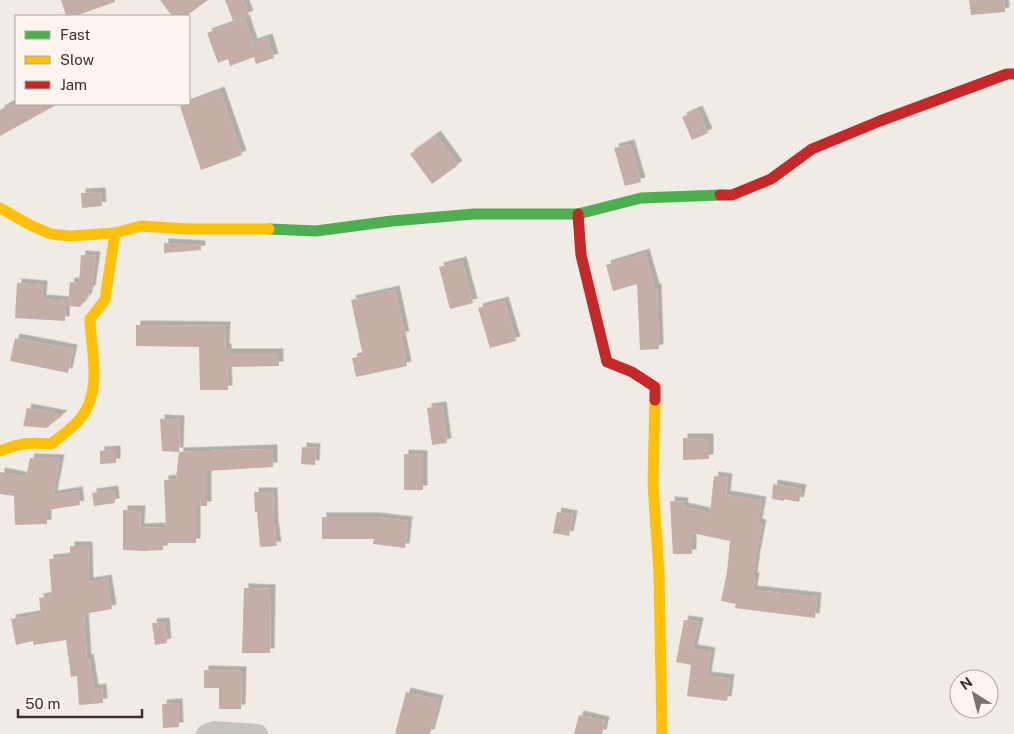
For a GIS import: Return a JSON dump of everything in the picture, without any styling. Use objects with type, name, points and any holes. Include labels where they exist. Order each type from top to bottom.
[{"type":"street","points":[[0,208],[32,226],[51,234],[70,236],[115,233],[141,226],[187,229],[265,228],[316,231],[392,220],[474,214],[578,214],[641,198],[732,195],[772,179],[812,149],[880,120],[1007,74],[1014,74]]},
{"type":"street","points":[[578,214],[581,255],[607,362],[632,372],[655,387],[656,418],[652,484],[659,573],[662,734]]},
{"type":"street","points":[[0,451],[20,443],[51,444],[77,422],[88,408],[94,378],[90,319],[105,300],[115,233]]},
{"type":"street","points":[[206,734],[214,731],[258,734]]},
{"type":"building","points":[[61,0],[115,0],[115,2],[78,15],[66,15]]},
{"type":"building","points":[[160,0],[208,0],[187,15],[171,15]]},
{"type":"building","points":[[225,0],[243,0],[249,15],[233,21]]},
{"type":"building","points":[[969,0],[1004,0],[1005,12],[971,15]]},
{"type":"building","points":[[245,19],[253,43],[268,38],[274,58],[256,64],[254,57],[230,66],[228,59],[218,63],[207,33]]},
{"type":"building","points":[[220,91],[242,155],[201,170],[180,106],[190,105],[190,102]]},
{"type":"building","points":[[11,104],[56,105],[0,136],[0,110]]},
{"type":"building","points":[[698,110],[708,133],[692,140],[682,117]]},
{"type":"building","points":[[436,135],[458,165],[432,184],[410,154]]},
{"type":"building","points":[[630,144],[641,182],[625,186],[614,148]]},
{"type":"building","points":[[101,192],[102,206],[82,208],[81,193]]},
{"type":"building","points":[[164,243],[201,245],[201,250],[164,253]]},
{"type":"building","points":[[645,253],[655,288],[657,288],[659,349],[640,350],[637,284],[613,291],[606,265]]},
{"type":"building","points":[[81,255],[96,256],[91,290],[89,290],[88,296],[80,307],[68,306],[70,282],[79,283]]},
{"type":"building","points":[[462,261],[473,303],[450,309],[439,267]]},
{"type":"building","points":[[17,283],[43,285],[42,299],[66,301],[65,321],[15,318]]},
{"type":"building","points":[[395,290],[405,336],[401,336],[407,366],[356,377],[352,358],[363,356],[351,300]]},
{"type":"building","points":[[504,301],[516,341],[490,348],[478,308]]},
{"type":"building","points":[[136,325],[226,326],[225,348],[227,348],[227,353],[279,353],[279,366],[227,367],[228,390],[200,390],[199,347],[136,346]]},
{"type":"building","points":[[15,338],[73,349],[68,373],[10,361]]},
{"type":"building","points":[[442,406],[447,443],[432,445],[427,408]]},
{"type":"building","points":[[27,408],[63,415],[46,428],[23,426]]},
{"type":"building","points":[[160,419],[180,420],[179,452],[162,451]]},
{"type":"building","points":[[683,438],[709,438],[709,459],[683,460]]},
{"type":"building","points":[[302,447],[316,448],[315,465],[301,464]]},
{"type":"building","points":[[273,449],[273,467],[207,471],[207,506],[196,506],[196,543],[163,543],[163,550],[123,550],[123,510],[141,510],[140,528],[166,527],[164,480],[176,479],[179,452]]},
{"type":"building","points":[[116,450],[116,463],[100,464],[100,451]]},
{"type":"building","points":[[404,454],[423,455],[423,490],[404,490]]},
{"type":"building","points":[[30,458],[60,459],[53,495],[78,491],[80,505],[47,510],[47,524],[15,525],[14,496],[0,494],[0,472],[26,477]]},
{"type":"building","points":[[714,476],[728,478],[726,495],[762,501],[758,523],[762,524],[753,577],[755,577],[753,590],[817,597],[815,618],[735,608],[736,604],[721,601],[727,572],[730,541],[692,533],[692,554],[673,554],[670,501],[684,502],[683,507],[710,513]]},
{"type":"building","points":[[773,484],[802,489],[799,502],[772,499]]},
{"type":"building","points":[[114,490],[115,503],[94,506],[92,493]]},
{"type":"building","points":[[254,492],[273,492],[277,546],[260,547]]},
{"type":"building","points":[[557,512],[573,515],[569,536],[553,533]]},
{"type":"building","points":[[322,517],[374,517],[408,521],[405,548],[373,544],[374,539],[322,539]]},
{"type":"building","points":[[70,546],[88,546],[89,582],[107,579],[112,609],[84,614],[87,659],[89,658],[94,689],[102,688],[103,703],[79,705],[77,676],[71,677],[66,640],[34,645],[33,641],[16,645],[11,619],[41,614],[39,598],[52,596],[49,559],[70,557]]},
{"type":"building","points":[[244,588],[271,589],[270,653],[242,653]]},
{"type":"building","points":[[684,620],[699,622],[693,649],[711,652],[707,676],[730,679],[727,701],[687,696],[691,665],[676,662]]},
{"type":"building","points":[[165,622],[167,643],[155,645],[152,623]]},
{"type":"building","points":[[204,670],[242,671],[241,709],[219,709],[219,688],[204,688]]},
{"type":"building","points":[[406,692],[439,700],[430,734],[395,734]]},
{"type":"building","points":[[178,703],[179,727],[163,728],[162,704]]},
{"type":"building","points":[[579,715],[605,721],[602,734],[574,734]]},
{"type":"traffic: fast","points":[[269,229],[316,231],[392,221],[474,214],[578,214],[641,198],[720,195]]},
{"type":"traffic: slow","points":[[0,208],[32,226],[51,234],[70,236],[115,233],[141,226],[187,229],[269,229]]},
{"type":"traffic: slow","points":[[0,451],[25,444],[51,444],[76,423],[89,404],[94,381],[90,319],[105,300],[115,233]]},
{"type":"traffic: slow","points":[[655,400],[653,484],[659,573],[662,734]]},
{"type":"traffic: jam","points":[[720,195],[732,195],[771,179],[812,149],[880,121],[1007,74],[1014,74]]},
{"type":"traffic: jam","points":[[578,214],[581,255],[607,362],[632,372],[655,387],[655,400]]}]
